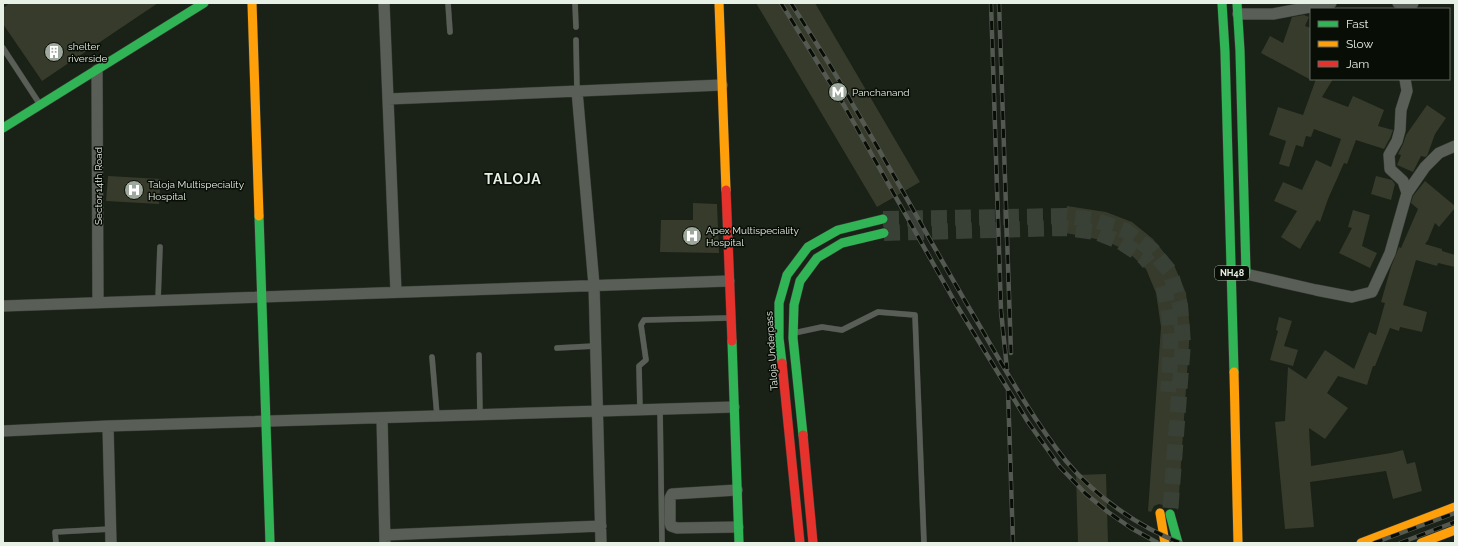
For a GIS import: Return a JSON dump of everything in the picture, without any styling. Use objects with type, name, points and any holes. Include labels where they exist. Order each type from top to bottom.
[{"type":"main road","points":[[3,128],[204,3]]},
{"type":"main road","points":[[252,3],[270,543]]},
{"type":"main road","points":[[719,3],[739,543]]},
{"type":"main road","name":"NH48","points":[[1222,3],[1225,52],[1238,543]]},
{"type":"main road","name":"NH48","points":[[1237,9],[1246,278]]},
{"type":"main road","name":"Taloja Underpass","points":[[800,543],[779,338],[779,303],[787,275],[808,247],[838,230],[883,219]]},
{"type":"main road","points":[[813,543],[793,334],[794,305],[800,281],[817,258],[842,244],[884,233]]},
{"type":"main road","points":[[1361,543],[1455,507]]},
{"type":"main road","points":[[1160,513],[1165,543]]},
{"type":"main road","points":[[1170,514],[1178,543]]},
{"type":"main road","points":[[1422,543],[1455,530]]},
{"type":"street","points":[[384,3],[396,292]]},
{"type":"street","points":[[1237,9],[1273,14],[1332,3]]},
{"type":"street","points":[[1398,3],[1411,6]]},
{"type":"street","name":"Sector 14th Road","points":[[97,70],[98,302]]},
{"type":"street","points":[[1405,80],[1407,91],[1401,110],[1400,130],[1397,141],[1389,155],[1390,169],[1404,181],[1408,193]]},
{"type":"street","points":[[388,99],[722,85]]},
{"type":"street","points":[[577,91],[594,284],[601,543]]},
{"type":"street","points":[[1246,278],[1352,297],[1372,292],[1390,253],[1408,193],[1425,167],[1439,153],[1455,146]]},
{"type":"street","points":[[3,306],[594,284],[729,281]]},
{"type":"street","points":[[3,431],[108,426],[734,407]]},
{"type":"street","points":[[382,418],[385,539],[601,526]]},
{"type":"street","points":[[108,426],[111,543]]},
{"type":"street","points":[[737,490],[672,494],[670,498],[670,523],[671,526],[677,528],[738,527]]},
{"type":"lane","points":[[448,3],[450,32]]},
{"type":"lane","points":[[575,3],[576,27]]},
{"type":"lane","points":[[576,40],[577,91]]},
{"type":"lane","points":[[3,48],[40,105]]},
{"type":"lane","points":[[158,300],[160,247]]},
{"type":"lane","points":[[793,334],[822,327],[842,330],[878,312],[914,315],[924,543]]},
{"type":"lane","points":[[640,410],[639,366],[646,360],[641,325],[644,320],[731,318]]},
{"type":"lane","points":[[557,348],[595,346]]},
{"type":"lane","points":[[479,355],[480,415]]},
{"type":"lane","points":[[432,357],[437,416]]},
{"type":"lane","points":[[660,409],[662,543]]},
{"type":"lane","points":[[56,543],[55,532],[111,528]]},
{"type":"building","name":"shelter riverside","points":[[10,3],[158,3],[42,81],[3,24],[3,8]]},
{"type":"building","name":"Panchanand","points":[[756,3],[815,3],[920,182],[877,207]]},
{"type":"building","points":[[1304,15],[1309,17],[1305,26],[1310,28],[1310,79],[1261,53],[1270,36],[1283,43],[1292,17]]},
{"type":"building","points":[[1316,80],[1332,80],[1322,97],[1348,107],[1353,96],[1384,110],[1378,126],[1393,130],[1384,149],[1356,140],[1347,164],[1344,163],[1328,199],[1320,222],[1317,220],[1300,249],[1281,237],[1297,211],[1274,201],[1283,182],[1302,190],[1316,160],[1331,167],[1341,139],[1314,129],[1311,137],[1306,136],[1303,147],[1296,145],[1289,167],[1279,164],[1286,141],[1269,135],[1278,107],[1303,115]]},
{"type":"building","points":[[1427,105],[1446,118],[1435,134],[1427,156],[1421,156],[1413,172],[1397,165],[1401,155],[1398,154],[1406,135]]},
{"type":"building","name":"Taloja Multispeciality Hospital","points":[[108,176],[161,179],[159,204],[106,201]]},
{"type":"building","points":[[1376,176],[1392,180],[1395,184],[1391,200],[1371,194]]},
{"type":"building","points":[[1425,181],[1455,206],[1455,208],[1439,227],[1435,223],[1425,244],[1455,255],[1455,267],[1438,263],[1437,266],[1416,260],[1403,305],[1427,312],[1422,332],[1400,327],[1399,331],[1390,328],[1375,366],[1373,366],[1367,385],[1338,376],[1327,393],[1348,408],[1325,439],[1309,428],[1311,466],[1403,450],[1407,464],[1415,462],[1422,491],[1393,499],[1386,471],[1310,482],[1314,527],[1285,529],[1275,422],[1285,421],[1288,367],[1306,379],[1325,350],[1354,369],[1369,332],[1376,335],[1385,303],[1381,302],[1391,267],[1418,209],[1411,203],[1413,196]]},
{"type":"building","name":"Apex Multispeciality Hospital","points":[[693,203],[717,204],[719,253],[660,252],[661,220],[693,220]]},
{"type":"building","points":[[1067,206],[1106,212],[1132,222],[1153,239],[1174,265],[1186,293],[1190,328],[1178,510],[1173,505],[1166,506],[1159,504],[1154,506],[1151,512],[1148,511],[1161,327],[1156,293],[1146,269],[1127,251],[1106,241],[1066,233],[1065,216]]},
{"type":"building","points":[[1353,210],[1370,215],[1362,246],[1377,253],[1370,268],[1339,253],[1352,228],[1348,227]]},
{"type":"building","points":[[1279,317],[1292,321],[1284,346],[1298,350],[1293,366],[1270,360],[1278,331],[1276,330]]},
{"type":"building","points":[[1106,474],[1108,543],[1078,543],[1076,475]]},
{"type":"tunnel","points":[[883,219],[1065,216],[1095,220],[1126,231],[1152,250],[1170,272],[1180,305],[1183,343],[1170,514]]},
{"type":"tunnel","points":[[884,233],[1065,228],[1096,232],[1121,242],[1144,257],[1149,263]]},
{"type":"tunnel","points":[[1163,286],[1169,313],[1170,326],[1168,392]]},
{"type":"railway","points":[[781,3],[845,107],[956,304],[1028,422],[1060,467],[1086,494],[1131,528],[1158,543]]},
{"type":"railway","points":[[791,3],[838,79],[953,281],[1026,405],[1052,443],[1078,474],[1118,509],[1149,528],[1181,543]]},
{"type":"railway","points":[[991,3],[1001,311],[1007,369]]},
{"type":"railway","points":[[999,3],[1011,353]]},
{"type":"railway","points":[[1008,391],[1013,543]]},
{"type":"railway","points":[[1374,543],[1455,513]]},
{"type":"railway","points":[[1400,543],[1455,522]]},
{"type":"traffic: fast","points":[[3,128],[204,3]]},
{"type":"traffic: fast","points":[[1222,3],[1225,52],[1234,372]]},
{"type":"traffic: fast","points":[[1237,3],[1240,51],[1246,272]]},
{"type":"traffic: fast","points":[[259,216],[270,543]]},
{"type":"traffic: fast","points":[[782,363],[779,338],[779,303],[787,275],[808,247],[838,230],[883,219]]},
{"type":"traffic: fast","points":[[803,435],[793,338],[794,305],[800,281],[817,258],[842,243],[884,233]]},
{"type":"traffic: fast","points":[[732,341],[739,543]]},
{"type":"traffic: fast","points":[[1170,514],[1178,543]]},
{"type":"traffic: slow","points":[[252,3],[259,216]]},
{"type":"traffic: slow","points":[[719,3],[726,190]]},
{"type":"traffic: slow","points":[[1234,372],[1238,543]]},
{"type":"traffic: slow","points":[[1361,543],[1455,507]]},
{"type":"traffic: slow","points":[[1160,513],[1165,543]]},
{"type":"traffic: slow","points":[[1421,543],[1455,530]]},
{"type":"traffic: jam","points":[[726,190],[732,341]]},
{"type":"traffic: jam","points":[[782,363],[800,543]]},
{"type":"traffic: jam","points":[[803,435],[813,543]]},
{"type":"place","name":"shelter riverside","points":[[54,52]]},
{"type":"place","name":"Panchanand","points":[[838,92]]},
{"type":"place","name":"Taloja Multispeciality Hospital","points":[[134,190]]},
{"type":"place","name":"Apex Multispeciality Hospital","points":[[692,236]]},
{"type":"district","name":"TALOJA","points":[[513,179]]}]
